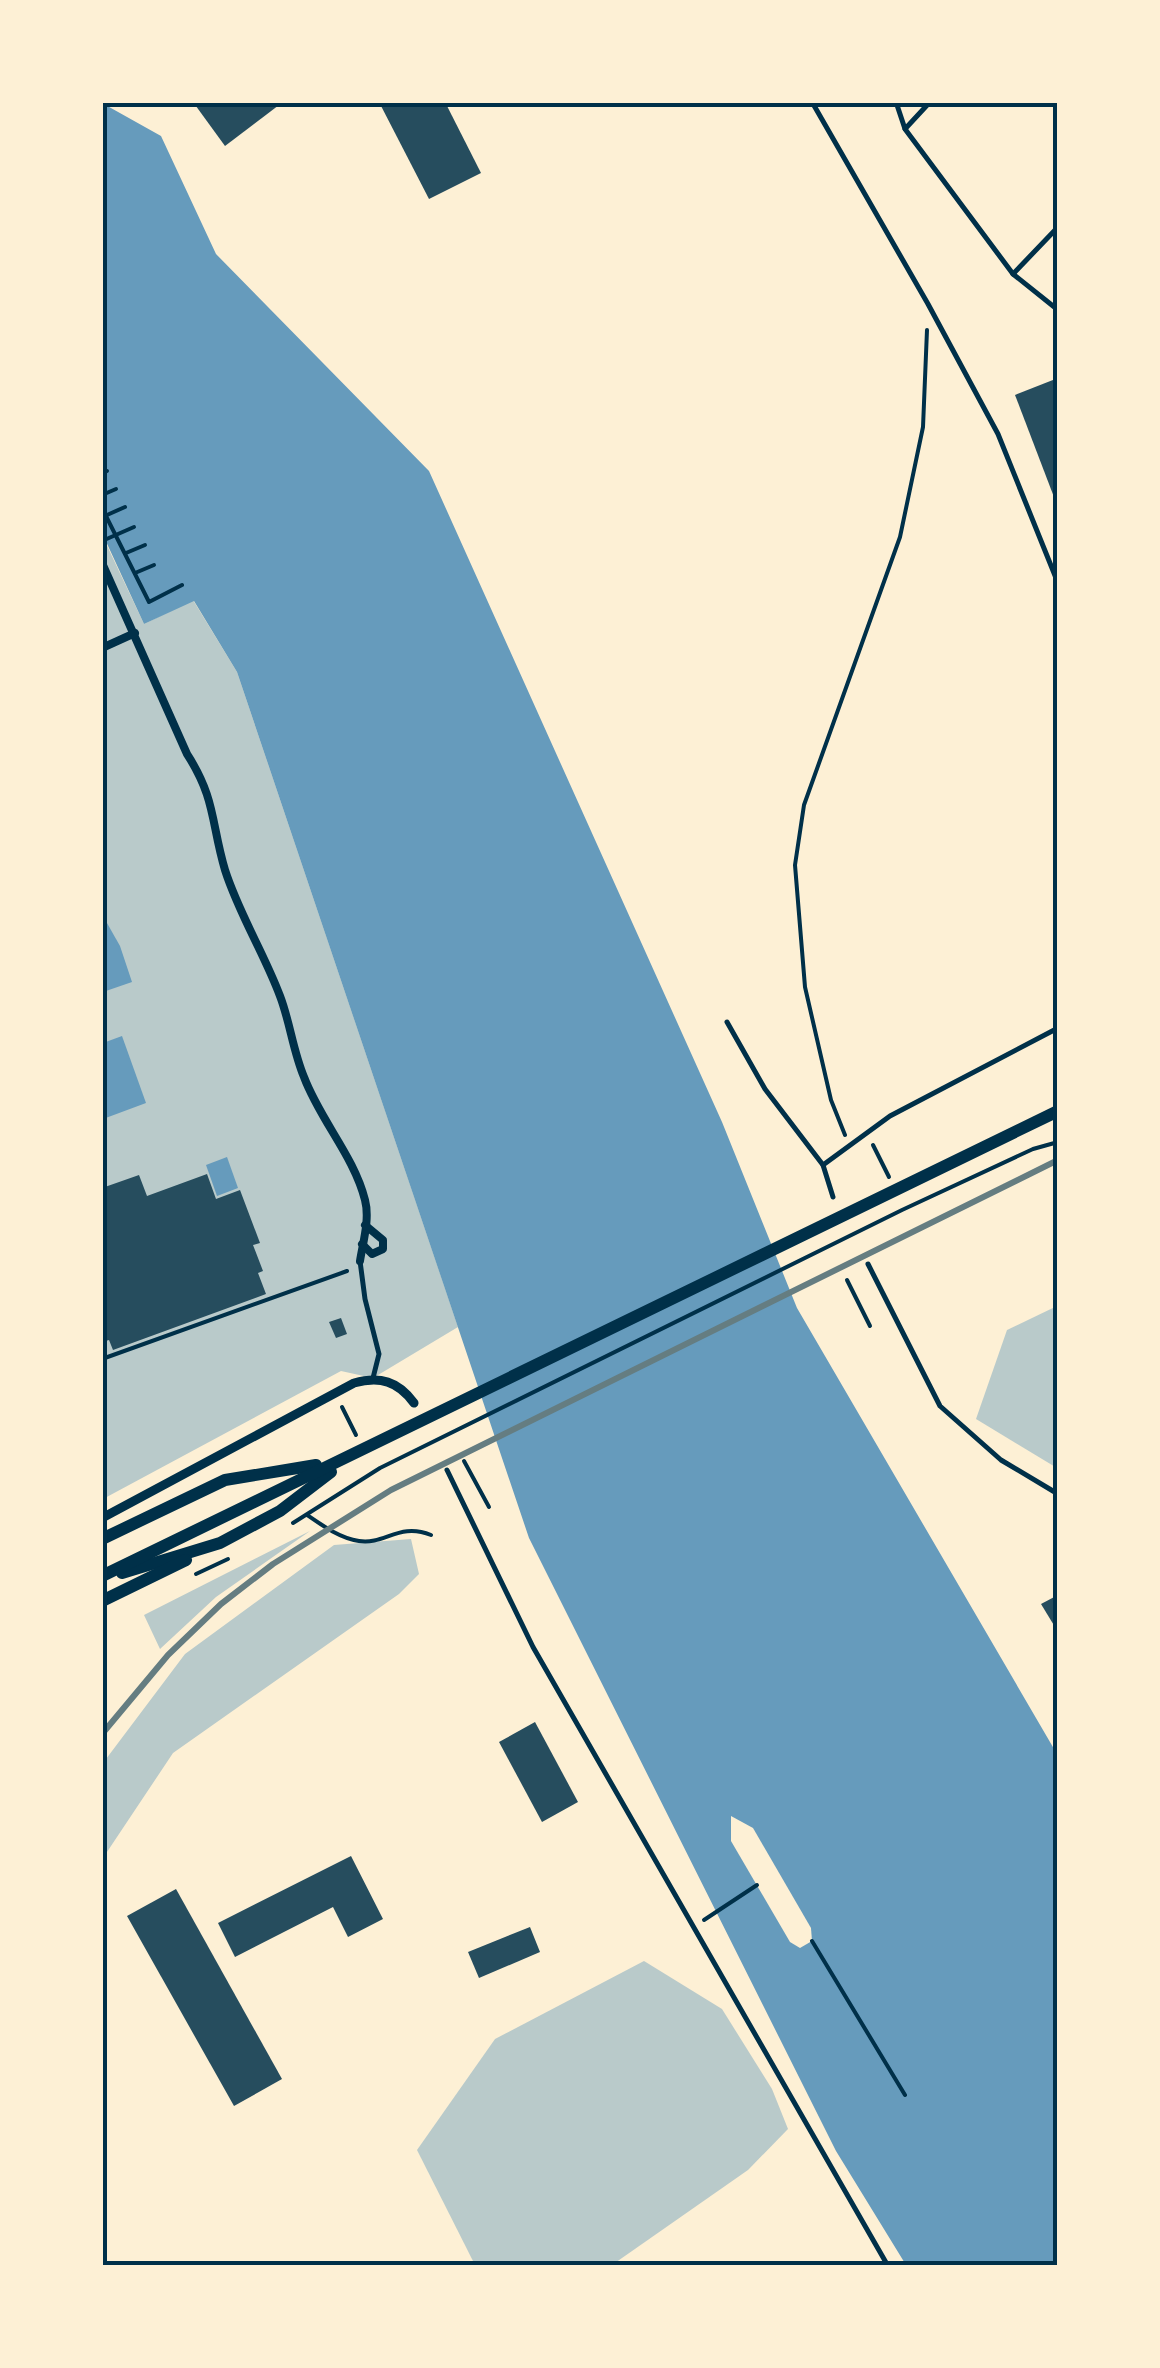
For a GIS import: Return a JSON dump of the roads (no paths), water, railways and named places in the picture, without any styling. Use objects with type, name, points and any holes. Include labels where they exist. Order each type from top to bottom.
[{"type":"main road","points":[[102,1577],[1058,1112]]},
{"type":"main road","points":[[102,1538],[225,1480],[301,1469],[352,1455]]},
{"type":"main road","points":[[102,1601],[280,1511],[352,1455]]},
{"type":"main road","points":[[102,1577],[220,1543]]},
{"type":"street","points":[[102,562],[204,782],[213,806],[224,868],[239,910],[262,950],[282,1000],[318,1112],[358,1179],[367,1204],[360,1264]]},
{"type":"street","points":[[102,648],[135,633]]},
{"type":"street","points":[[362,1244],[372,1254],[383,1250],[382,1240],[366,1225]]},
{"type":"street","points":[[102,1518],[354,1383],[373,1378],[404,1389],[414,1403]]},
{"type":"lane","points":[[812,102],[998,434],[1058,582]]},
{"type":"lane","points":[[896,102],[905,129],[1013,274],[1058,310]]},
{"type":"lane","points":[[905,129],[930,102]]},
{"type":"lane","points":[[1013,274],[1058,226]]},
{"type":"lane","points":[[727,1022],[765,1089],[823,1165],[833,1198]]},
{"type":"lane","points":[[823,1165],[890,1116],[1058,1028]]},
{"type":"lane","points":[[360,1264],[379,1354],[373,1378]]},
{"type":"lane","points":[[868,1264],[940,1406],[1001,1460],[1058,1494]]},
{"type":"lane","points":[[447,1470],[533,1647],[888,2266]]},
{"type":"water","points":[[102,103],[161,136],[216,254],[429,471],[722,1122],[797,1308],[1057,1754],[1057,2265],[906,2265],[836,2151],[529,1538],[237,672],[194,601],[144,624],[103,535]]},
{"type":"water","points":[[103,916],[120,946],[132,982],[103,992]]},
{"type":"water","points":[[122,1036],[146,1103],[103,1119],[103,1043]]},
{"type":"water","points":[[227,1157],[238,1188],[217,1196],[206,1165]]},
{"type":"railway","points":[[102,1734],[168,1655],[221,1604],[273,1564],[391,1490],[1058,1160]]}]
